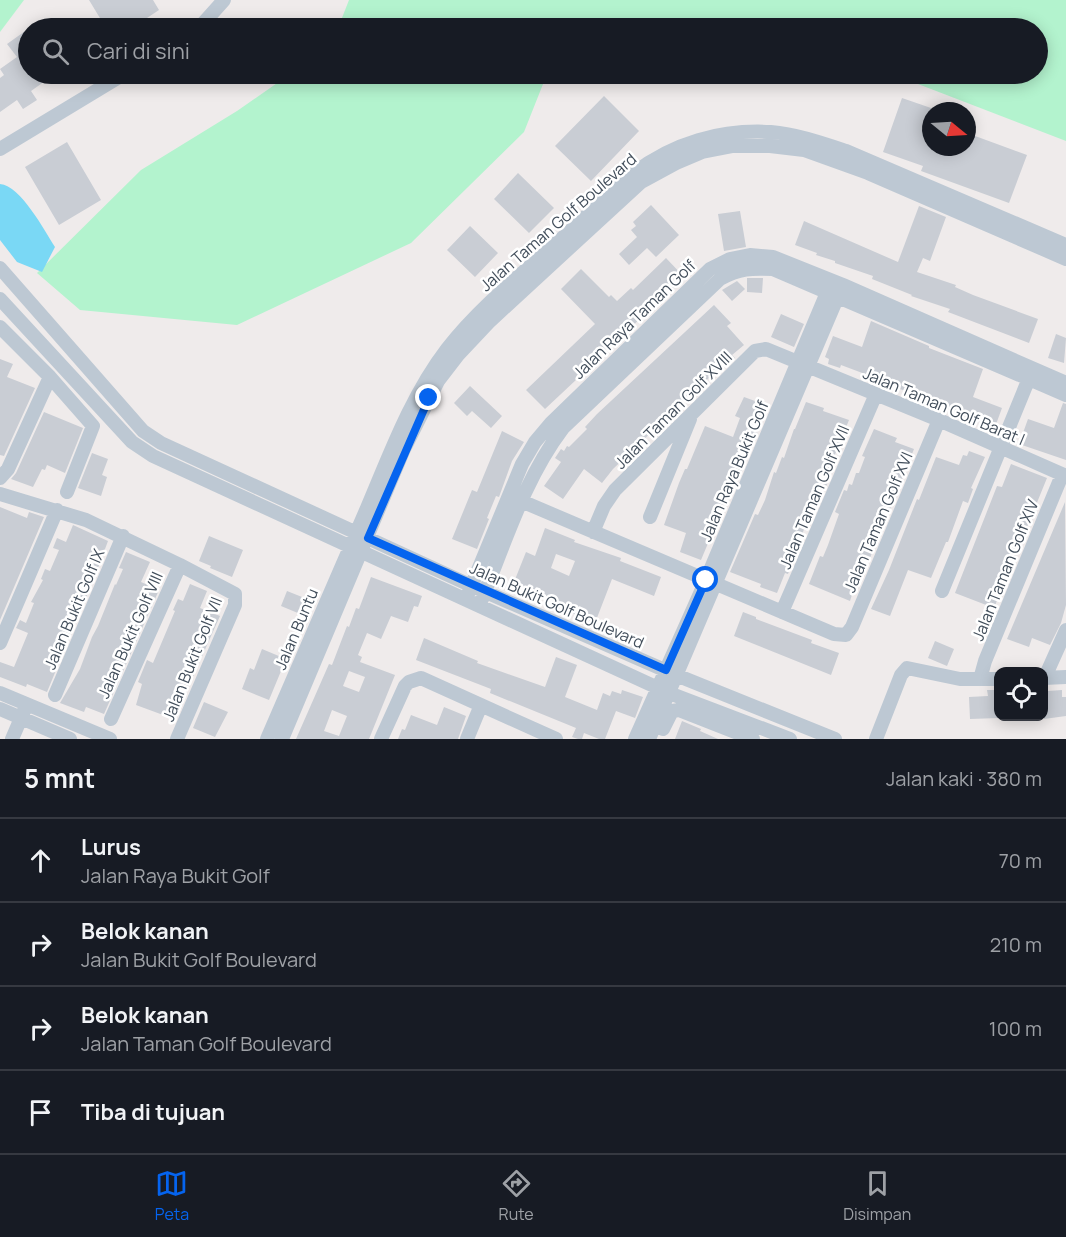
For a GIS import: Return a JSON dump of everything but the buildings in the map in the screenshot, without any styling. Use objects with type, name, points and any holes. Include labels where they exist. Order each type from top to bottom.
[{"type":"street","points":[[208,18],[224,0]]},
{"type":"street","points":[[0,149],[107,84]]},
{"type":"street","name":"Jalan Taman Golf Boulevard","points":[[362,535],[429,398],[458,355],[490,321],[641,183],[676,163],[702,152],[733,147],[770,146],[804,150],[870,168],[1066,245]]},
{"type":"street","name":"Jalan Taman Golf Boulevard","points":[[870,168],[1066,259]]},
{"type":"street","name":"Jalan Bukit Golf Boulevard","points":[[0,268],[143,431],[151,437],[362,535],[473,582],[485,591],[671,673],[835,739]]},
{"type":"street","name":"Jalan Raya Taman Golf","points":[[473,603],[473,582],[546,450],[563,428],[720,279],[734,271],[752,268],[773,269],[835,288],[1031,374],[1066,395]]},
{"type":"street","name":"Jalan Raya Bukit Golf","points":[[649,739],[671,673],[835,288]]},
{"type":"street","name":"Jalan Bukit Golf Boulevard","points":[[0,299],[142,450],[664,690],[790,739]]},
{"type":"street","points":[[0,327],[50,376],[93,426],[67,492]]},
{"type":"street","points":[[56,358],[69,347]]},
{"type":"street","name":"Jalan Taman Golf XVIII","points":[[593,532],[612,494],[755,351],[766,349],[803,364]]},
{"type":"street","name":"Jalan Taman Golf Barat I","points":[[803,364],[939,420],[1064,476]]},
{"type":"street","points":[[942,591],[1031,374]]},
{"type":"street","name":"Jalan Raya Taman Golf","points":[[1031,374],[1066,383]]},
{"type":"street","points":[[0,478],[8,469],[50,376]]},
{"type":"street","name":"Jalan Taman Golf XVII","points":[[782,612],[876,394]]},
{"type":"street","points":[[650,517],[692,414]]},
{"type":"street","name":"Jalan Taman Golf XVI","points":[[782,612],[834,634],[846,635],[852,627],[939,420]]},
{"type":"street","name":"Jalan Taman Golf XIV","points":[[980,679],[985,661],[1064,476]]},
{"type":"street","points":[[0,494],[86,520],[180,565]]},
{"type":"street","points":[[516,503],[593,532],[782,612]]},
{"type":"street","points":[[0,643],[57,510]]},
{"type":"street","name":"Jalan Raya Taman Golf","points":[[473,603],[485,591],[503,529]]},
{"type":"street","name":"Jalan Buntu","points":[[282,739],[362,535]]},
{"type":"street","name":"Jalan Bukit Golf IX","points":[[55,695],[123,536]]},
{"type":"street","name":"Jalan Buntu","points":[[267,739],[356,550]]},
{"type":"street","name":"Jalan Bukit Golf VII","points":[[177,739],[236,599],[233,592],[180,565]]},
{"type":"street","name":"Jalan Bukit Golf VIII","points":[[111,719],[180,565]]},
{"type":"street","points":[[1048,669],[1066,630]]},
{"type":"street","points":[[876,739],[905,670],[916,669],[954,679],[994,679]]},
{"type":"street","points":[[1048,678],[1066,677]]},
{"type":"street","points":[[381,739],[405,686],[421,678],[554,739]]},
{"type":"street","name":"Jalan Raya Bukit Golf","points":[[635,739],[664,690]]},
{"type":"street","points":[[0,693],[110,739]]},
{"type":"street","points":[[12,739],[27,704]]},
{"type":"street","points":[[467,739],[481,705]]},
{"type":"street","points":[[0,709],[70,739]]},
{"type":"street","points":[[659,739],[669,715],[675,710],[725,734],[753,739]]},
{"type":"green space","points":[[0,0],[24,0],[0,32]]},
{"type":"green space","points":[[349,0],[1066,0],[1066,141],[976,106],[976,102],[965,102],[918,84],[1048,84],[1048,18],[342,18]]},
{"type":"green space","points":[[276,84],[543,84],[524,132],[411,243],[237,325],[80,310],[37,273],[141,170],[237,111]]},
{"type":"water","points":[[0,184],[16,192],[24,200],[55,247],[42,272],[17,262],[0,240]]},
{"type":"route","points":[[429,398],[404,449],[368,538],[666,670],[706,580]]}]
